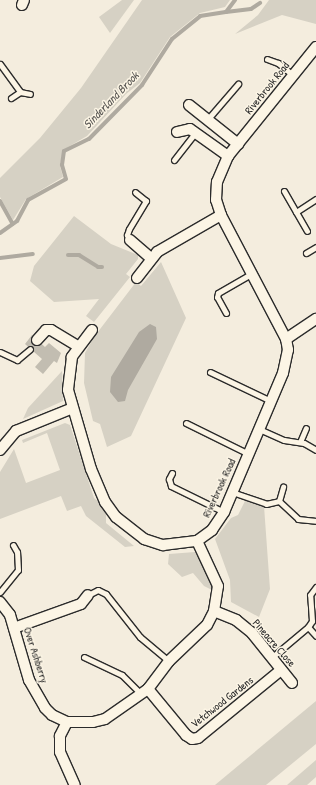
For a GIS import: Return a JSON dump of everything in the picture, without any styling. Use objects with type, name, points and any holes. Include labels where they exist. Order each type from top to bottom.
[{"type":"street","name":"Riverbrook Road","points":[[92,330],[78,346],[72,357],[68,380],[73,408],[99,489],[116,517],[130,530],[154,544],[175,545],[197,541],[212,530],[224,512],[287,360],[286,339],[221,215],[215,192],[220,173],[228,156],[316,46]]},
{"type":"street","points":[[189,105],[198,110],[207,120],[238,144]]},
{"type":"street","points":[[177,132],[186,129],[197,132],[228,156]]},
{"type":"street","points":[[137,278],[151,258],[168,245],[221,215]]},
{"type":"street","points":[[130,240],[151,258]]},
{"type":"street","points":[[286,339],[316,319]]},
{"type":"street","points":[[37,340],[46,330],[51,330],[78,346]]},
{"type":"street","points":[[0,450],[16,431],[73,408]]},
{"type":"street","name":"Over Ashberry","points":[[0,602],[10,615],[29,680],[37,696],[52,715],[67,722],[79,724],[105,718],[144,691],[169,661],[201,633],[214,611],[218,586],[197,541]]},
{"type":"street","points":[[14,628],[81,604],[88,594]]},
{"type":"street","name":"Pineacre Close","points":[[214,611],[231,617],[248,629],[292,683]]},
{"type":"street","name":"Vetchwood Gardens","points":[[144,691],[186,735],[192,739],[198,738],[281,670]]},
{"type":"street","points":[[67,722],[60,736],[60,752],[75,785]]},
{"type":"lane","points":[[267,59],[278,63],[293,75]]},
{"type":"lane","points":[[1,68],[20,92],[30,94]]},
{"type":"lane","points":[[207,120],[238,84]]},
{"type":"lane","points":[[11,98],[20,92]]},
{"type":"lane","points":[[174,160],[197,132]]},
{"type":"lane","points":[[284,191],[307,231]]},
{"type":"lane","points":[[130,240],[127,235],[129,229],[146,202],[135,192]]},
{"type":"lane","points":[[296,212],[316,199]]},
{"type":"lane","points":[[306,253],[316,247]]},
{"type":"lane","points":[[226,313],[217,297],[218,293],[251,274]]},
{"type":"lane","points":[[0,352],[17,360],[30,349]]},
{"type":"lane","points":[[210,372],[271,401]]},
{"type":"lane","points":[[186,423],[248,454]]},
{"type":"lane","points":[[300,442],[306,428]]},
{"type":"lane","points":[[259,429],[284,440],[300,442],[316,450]]},
{"type":"lane","points":[[172,473],[168,479],[171,486],[224,512]]},
{"type":"lane","points":[[279,501],[283,486]]},
{"type":"lane","points":[[232,492],[266,504],[279,501]]},
{"type":"lane","points":[[279,501],[298,519],[316,521]]},
{"type":"lane","points":[[0,592],[18,570],[17,552],[13,545]]},
{"type":"lane","points":[[271,658],[308,627],[312,621],[310,595],[316,587]]},
{"type":"lane","points":[[88,594],[98,590],[106,594],[140,637],[169,661]]},
{"type":"lane","points":[[308,627],[316,636]]},
{"type":"lane","points":[[84,657],[122,675],[144,691]]},
{"type":"shaded area","points":[[122,0],[134,0],[110,33],[99,17]]},
{"type":"shaded area","points":[[142,0],[230,0],[225,7],[200,13],[170,37],[140,83],[126,94],[87,136],[63,150],[60,166],[63,177],[26,199],[13,220],[0,197],[0,178],[40,138],[81,88]]},
{"type":"shaded area","points":[[269,0],[316,0],[316,24],[282,15],[235,34],[258,15]]},
{"type":"shaded area","points":[[74,216],[111,244],[138,255],[138,259],[126,274],[130,277],[94,322],[86,316],[99,299],[54,302],[30,281],[34,266]]},
{"type":"shaded area","points":[[161,262],[186,318],[131,436],[107,447],[100,424],[93,421],[84,383],[85,353],[94,337],[136,282],[141,286]]},
{"type":"shaded area","points":[[150,324],[156,327],[157,339],[128,390],[125,401],[118,402],[110,392],[111,377],[139,332]]},
{"type":"shaded area","points":[[62,371],[63,401],[23,419],[28,408]]},
{"type":"shaded area","points":[[65,423],[70,425],[94,498],[99,502],[106,514],[106,523],[134,546],[125,547],[86,516],[81,506],[67,511],[61,496],[0,519],[0,472],[14,449],[26,483],[60,470],[47,433],[23,443],[22,440]]},
{"type":"shaded area","points":[[246,499],[264,506],[270,589],[259,617],[231,602],[230,580],[215,539],[231,518],[238,515]]},
{"type":"shaded area","points":[[195,552],[210,579],[212,590],[204,586],[193,573],[182,577],[168,564],[169,554]]},
{"type":"shaded area","points":[[316,701],[316,744],[266,785],[215,785]]},
{"type":"shaded area","points":[[316,760],[316,777],[307,785],[287,785]]},
{"type":"building","points":[[32,335],[45,347],[49,343],[61,353],[57,363],[54,361],[43,374],[35,367],[42,359],[25,344]]},
{"type":"waterway","name":"Sinderland Brook","points":[[0,233],[17,221],[28,200],[66,179],[62,165],[64,151],[89,139],[142,85],[172,39],[200,16],[226,12],[235,0]]},
{"type":"waterway","points":[[226,12],[251,9],[260,3]]},
{"type":"waterway","points":[[0,201],[13,224]]},
{"type":"waterway","points":[[0,258],[33,254]]},
{"type":"waterway","points":[[68,255],[79,255],[98,267],[102,267]]}]
